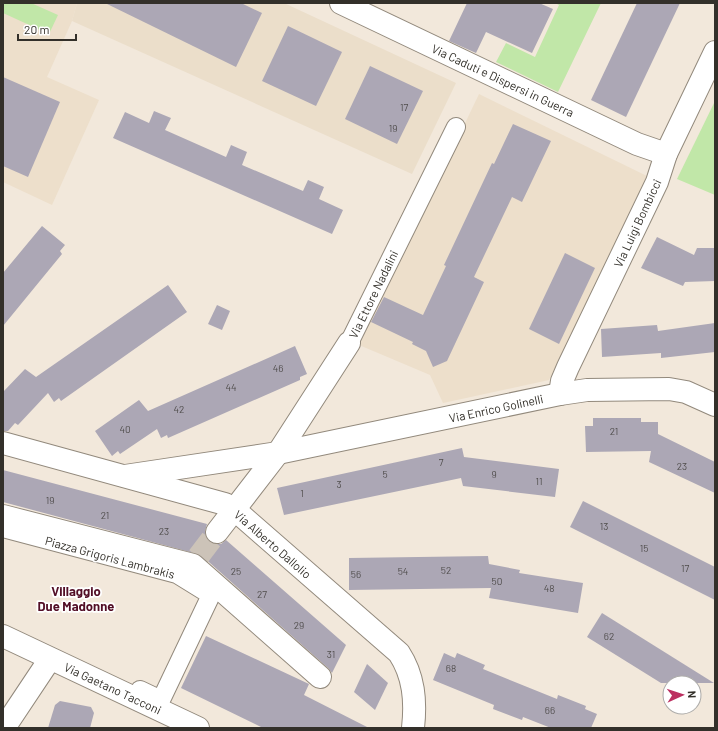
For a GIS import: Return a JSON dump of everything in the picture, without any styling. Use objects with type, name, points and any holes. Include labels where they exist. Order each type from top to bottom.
[{"type":"street","name":"Via Caduti e Dispersi in Guerra","points":[[341,3],[637,144],[666,154]]},
{"type":"street","name":"Via Luigi Bombicci","points":[[560,394],[562,381],[568,367],[657,182],[666,154],[715,52]]},
{"type":"street","name":"Via Ettore Nadalini","points":[[278,453],[349,343],[456,127]]},
{"type":"street","name":"Via Enrico Golinelli","points":[[125,476],[278,453],[560,394],[591,390],[669,389],[686,392],[715,405]]},
{"type":"street","name":"Via Alberto Dallolio","points":[[3,443],[224,504],[235,510],[399,653],[406,664],[413,685],[413,728]]},
{"type":"street","points":[[217,532],[278,453]]},
{"type":"street","name":"Piazza Grigoris Lambrakis","points":[[3,516],[196,561],[320,677]]},
{"type":"street","name":"Piazza Grigoris Lambrakis","points":[[3,528],[177,574],[211,595],[161,700],[3,624]]},
{"type":"street","name":"Via Gaetano Tacconi","points":[[3,636],[198,728]]},
{"type":"street","name":"Via Gaetano Tacconi","points":[[4,728],[50,659]]},
{"type":"shaded area","points":[[3,3],[77,3],[72,21],[47,77],[99,100],[52,205],[3,182]]},
{"type":"shaded area","points":[[77,3],[284,3],[456,83],[412,174],[72,21]]},
{"type":"shaded area","points":[[479,94],[647,176],[549,380],[443,403],[430,375],[359,345]]},
{"type":"green space","points":[[3,3],[31,3],[58,15],[49,34],[3,13]]},
{"type":"green space","points":[[555,3],[601,3],[558,92],[496,62],[506,43],[535,57],[559,5]]},
{"type":"green space","points":[[715,101],[715,195],[677,179]]},
{"type":"building","points":[[105,3],[241,3],[262,13],[236,67]]},
{"type":"building","points":[[467,3],[539,3],[553,9],[532,53],[486,32],[476,53],[449,41]]},
{"type":"building","points":[[637,3],[680,3],[626,117],[591,100]]},
{"type":"building","points":[[288,26],[342,52],[316,106],[262,81]]},
{"type":"building","points":[[370,66],[423,91],[397,144],[345,119]]},
{"type":"building","points":[[3,77],[60,102],[28,177],[3,166]]},
{"type":"building","points":[[154,111],[171,118],[165,130],[226,157],[231,145],[247,152],[242,165],[303,191],[308,180],[324,187],[319,199],[343,210],[332,234],[113,138],[125,112],[149,123]]},
{"type":"building","points":[[513,124],[551,141],[522,202],[512,197],[474,277],[484,282],[447,361],[433,367],[426,351],[412,344],[413,342],[371,322],[384,297],[423,315],[446,266],[444,265],[492,163],[494,164]]},
{"type":"building","points":[[42,226],[65,245],[60,251],[62,254],[3,326],[3,273]]},
{"type":"building","points":[[657,237],[694,255],[697,248],[715,248],[715,281],[685,282],[683,286],[641,268]]},
{"type":"building","points":[[565,253],[595,268],[559,344],[529,329]]},
{"type":"building","points":[[168,285],[187,312],[61,401],[59,398],[54,402],[48,393],[18,425],[15,423],[8,431],[3,431],[3,392],[25,369],[36,377]]},
{"type":"building","points":[[217,305],[230,311],[222,330],[208,324]]},
{"type":"building","points":[[715,323],[715,352],[661,358],[661,353],[602,357],[601,329],[657,325],[658,331]]},
{"type":"building","points":[[295,346],[307,374],[300,377],[300,380],[168,438],[167,435],[161,438],[157,429],[120,454],[118,451],[112,456],[95,431],[139,400],[148,411]]},
{"type":"building","points":[[593,418],[641,418],[641,422],[658,422],[658,434],[715,462],[715,493],[649,462],[651,451],[586,452],[585,426],[593,426]]},
{"type":"building","points":[[462,448],[464,457],[559,469],[555,497],[463,486],[461,478],[284,515],[277,488]]},
{"type":"building","points":[[3,470],[207,524],[205,531],[209,542],[221,544],[226,540],[346,645],[332,673],[201,555],[3,502]]},
{"type":"building","points":[[583,501],[715,567],[715,600],[570,527]]},
{"type":"building","points":[[488,556],[489,564],[520,570],[519,573],[583,583],[578,613],[489,598],[491,588],[349,590],[349,558]]},
{"type":"building","points":[[602,613],[701,675],[662,675],[661,683],[587,637]]},
{"type":"building","points":[[206,636],[309,684],[304,695],[369,728],[263,728],[181,688]]},
{"type":"building","points":[[444,653],[455,658],[457,653],[485,665],[483,669],[557,699],[558,695],[586,706],[585,709],[597,714],[591,728],[551,728],[523,717],[522,720],[493,709],[494,705],[433,680]]},
{"type":"building","points":[[367,664],[388,683],[375,710],[354,692]]},
{"type":"building","points":[[702,676],[714,683],[702,683]]},
{"type":"building","points":[[60,701],[91,707],[94,713],[90,728],[48,728],[55,705]]},
{"type":"tunnel","points":[[198,557],[217,532]]},
{"type":"district","name":"Villaggio Due Madonne","points":[[76,598]]}]
